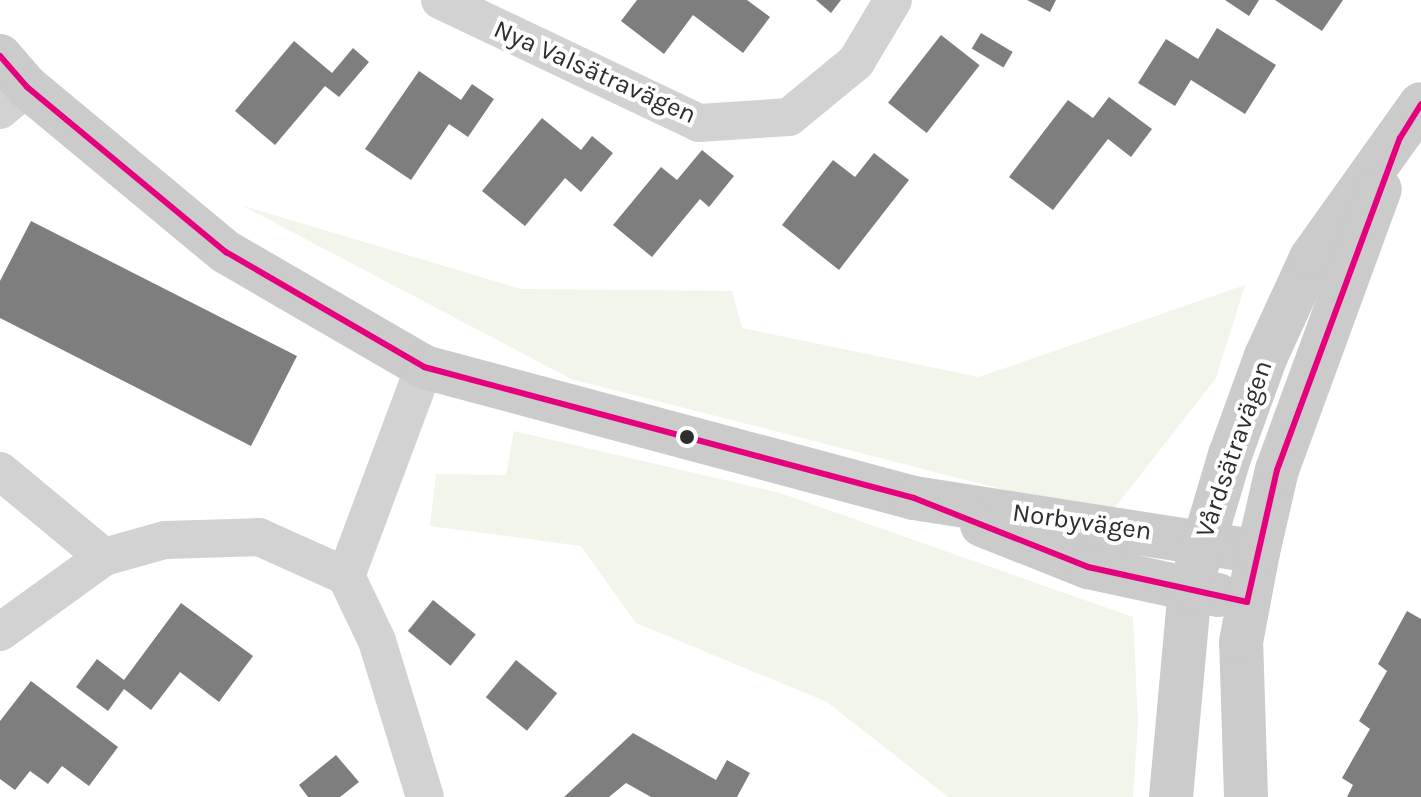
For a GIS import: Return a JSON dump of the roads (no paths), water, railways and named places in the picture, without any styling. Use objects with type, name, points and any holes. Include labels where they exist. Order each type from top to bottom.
[{"type":"street","name":"Nya Valsätravägen","points":[[440,0],[699,123],[789,117],[856,62],[893,0]]},
{"type":"street","name":"Norbyvägen","points":[[9,84],[226,252],[424,367],[914,498],[1088,567],[1247,602]]},
{"type":"street","name":"Vårdsätravägen","points":[[1171,797],[1190,589],[1202,540],[1266,356],[1311,258],[1410,121]]},
{"type":"street","name":"Vårdsätravägen","points":[[1246,797],[1241,642],[1277,470],[1410,121]]},
{"type":"street","points":[[346,576],[424,367]]},
{"type":"street","points":[[0,471],[104,557]]},
{"type":"street","name":"Norbyvägen","points":[[914,498],[1202,540],[1258,552]]},
{"type":"street","points":[[0,632],[104,557],[165,540],[259,537],[346,576],[377,641],[425,797]]}]
